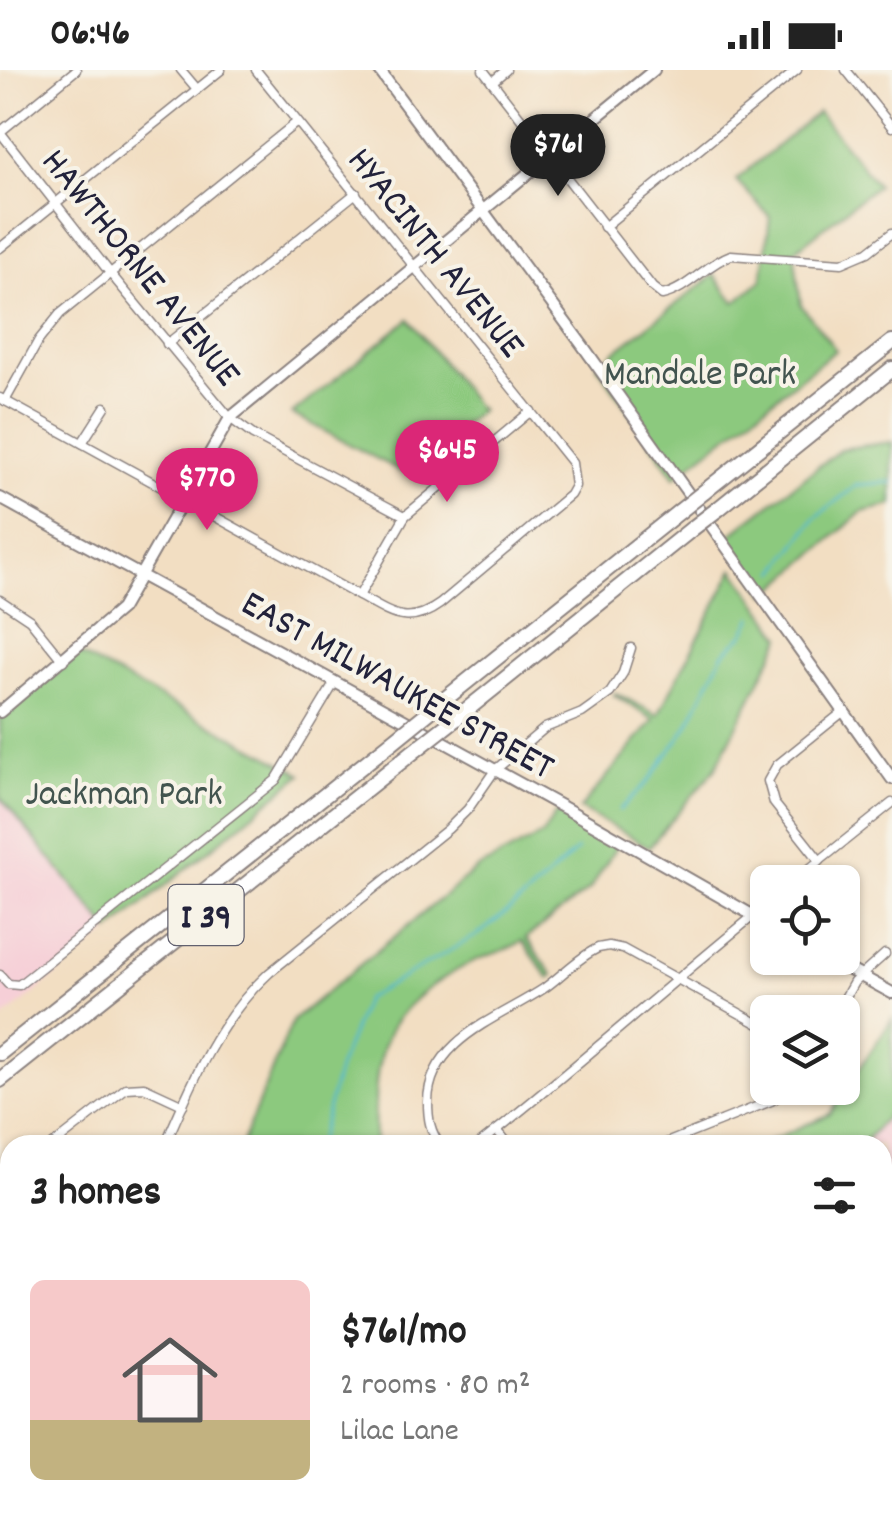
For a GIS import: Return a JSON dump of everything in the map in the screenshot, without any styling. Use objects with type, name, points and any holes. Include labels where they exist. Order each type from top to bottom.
[{"type":"highway","name":"I 39","points":[[0,1053],[892,342]]},
{"type":"highway","name":"I 39","points":[[0,1080],[892,369]]},
{"type":"main road","points":[[379,70],[892,779]]},
{"type":"main road","points":[[0,712],[112,620],[142,576],[230,418],[654,70]]},
{"type":"main road","name":"EAST MILWAUKEE STREET","points":[[0,498],[750,915]]},
{"type":"main road","points":[[860,975],[892,993]]},
{"type":"street","points":[[0,132],[76,70]]},
{"type":"street","points":[[181,70],[197,89]]},
{"type":"street","points":[[0,248],[221,70]]},
{"type":"street","name":"HYACINTH AVENUE","points":[[256,70],[532,411],[574,469],[575,486],[553,512],[423,615],[405,618],[359,596]]},
{"type":"street","points":[[483,70],[604,227],[662,295],[716,260],[731,255],[842,263],[868,252],[892,233]]},
{"type":"street","points":[[492,82],[506,70]]},
{"type":"street","points":[[604,227],[798,70]]},
{"type":"street","points":[[846,70],[889,116],[892,127]]},
{"type":"street","points":[[297,122],[48,326],[2,399],[359,596],[404,516],[532,411]]},
{"type":"street","name":"HAWTHORNE AVENUE","points":[[0,132],[230,418],[253,435],[404,516]]},
{"type":"street","points":[[167,344],[356,193]]},
{"type":"street","points":[[82,443],[105,408]]},
{"type":"street","points":[[0,600],[30,620],[63,661]]},
{"type":"street","points":[[169,1135],[219,1030],[248,994],[460,819],[495,770],[550,725],[582,713],[610,693],[623,673],[631,648]]},
{"type":"street","points":[[0,975],[8,984],[19,985],[276,780],[335,682]]},
{"type":"street","points":[[820,861],[774,804],[768,781],[777,765],[844,711]]},
{"type":"street","points":[[815,865],[892,803]]},
{"type":"street","points":[[491,1135],[750,918]]},
{"type":"street","points":[[434,1135],[428,1107],[431,1077],[439,1062],[480,1026],[604,947],[618,947],[750,1019]]},
{"type":"street","points":[[848,995],[860,975],[884,954]]},
{"type":"street","points":[[66,1135],[126,1088],[151,1090],[182,1105]]},
{"type":"street","points":[[686,1135],[761,1105]]},
{"type":"street","points":[[497,1130],[501,1135]]},
{"type":"shaded area","points":[[0,797],[110,931],[0,1021]]},
{"type":"shaded area","points":[[892,1109],[892,1135],[870,1135]]},
{"type":"green space","name":"Mandale Park","points":[[818,112],[877,185],[794,251],[801,305],[836,350],[675,477],[597,365],[714,275],[735,302],[762,280],[770,217],[736,180]]},
{"type":"green space","points":[[409,319],[480,411],[402,472],[292,414]]},
{"type":"green space","points":[[892,442],[892,505],[862,512],[767,595],[726,538],[841,449]]},
{"type":"green space","points":[[734,569],[782,637],[715,769],[649,847],[580,809],[654,720],[614,695],[658,715]]},
{"type":"green space","name":"Jackman Park","points":[[79,654],[302,774],[110,931],[0,797],[0,719]]},
{"type":"green space","points":[[557,812],[617,846],[590,889],[526,938],[553,975],[549,978],[522,941],[472,962],[417,997],[400,1015],[380,1057],[375,1135],[245,1135],[293,1020],[478,868],[542,835]]},
{"type":"green space","points":[[892,1019],[892,1109],[870,1135],[783,1135],[830,1114],[836,1105],[860,1105],[860,1067]]},
{"type":"waterway","points":[[776,572],[815,518],[857,485],[892,482]]},
{"type":"waterway","points":[[620,810],[649,781],[687,727],[723,654],[744,634],[753,617]]},
{"type":"waterway","points":[[321,1135],[338,1069],[365,999],[479,934],[577,850]]}]
